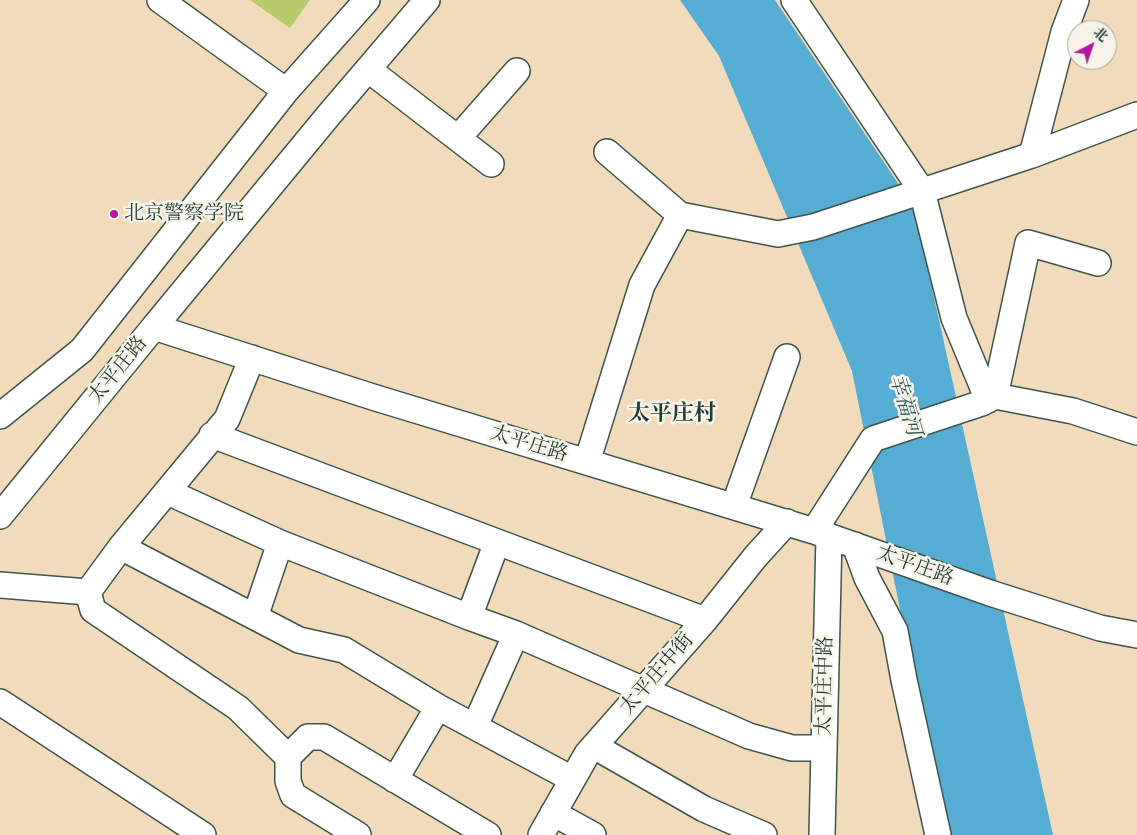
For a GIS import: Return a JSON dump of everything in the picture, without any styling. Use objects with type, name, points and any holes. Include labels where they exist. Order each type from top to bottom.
[{"type":"street","points":[[160,0],[286,91]]},
{"type":"street","points":[[0,416],[82,350],[286,91],[367,0]]},
{"type":"street","points":[[154,326],[427,0]]},
{"type":"street","points":[[794,0],[911,195],[954,318],[988,400]]},
{"type":"street","points":[[1032,155],[1064,32],[1076,0]]},
{"type":"street","points":[[369,70],[491,164]]},
{"type":"street","points":[[458,138],[517,71]]},
{"type":"street","points":[[607,152],[680,215],[778,234],[813,227],[1032,155],[1137,115]]},
{"type":"street","points":[[587,462],[642,285],[680,215]]},
{"type":"street","points":[[988,400],[1028,243],[1098,263]]},
{"type":"street","name":"太平庄路","points":[[0,516],[8,488],[154,326],[376,398],[787,522],[866,548],[990,593],[1100,628],[1137,635]]},
{"type":"street","points":[[734,506],[787,357]]},
{"type":"street","points":[[88,592],[120,547],[168,492],[212,435],[227,419],[252,358]]},
{"type":"street","points":[[821,533],[873,439],[988,400],[1074,411],[1137,432]]},
{"type":"street","points":[[212,435],[704,620]]},
{"type":"street","points":[[168,492],[280,543],[516,634],[748,736],[792,748],[824,748]]},
{"type":"street","name":"太平庄中街","points":[[541,835],[587,754],[787,522]]},
{"type":"street","name":"太平庄中路","points":[[821,533],[824,748],[822,835]]},
{"type":"street","points":[[469,617],[498,542]]},
{"type":"street","points":[[255,617],[280,543]]},
{"type":"street","points":[[120,547],[300,640],[344,650],[438,707],[572,779]]},
{"type":"street","points":[[866,548],[867,578],[895,631],[938,835]]},
{"type":"street","points":[[0,585],[88,592]]},
{"type":"street","points":[[88,592],[93,610],[238,708],[288,757]]},
{"type":"street","points":[[1100,628],[1137,649]]},
{"type":"street","points":[[475,726],[516,634]]},
{"type":"street","points":[[0,702],[203,835]]},
{"type":"street","points":[[395,780],[438,707]]},
{"type":"street","points":[[358,835],[293,795],[288,782],[288,757],[308,737],[324,737],[488,835]]},
{"type":"street","points":[[594,746],[704,809],[764,835]]},
{"type":"street","points":[[553,813],[593,835]]},
{"type":"green space","points":[[250,0],[310,0],[290,28]]},
{"type":"water","name":"幸福河","points":[[680,0],[775,0],[914,207],[1053,835],[950,835],[924,729],[852,371],[719,56]]},
{"type":"place","name":"北京警察学院","points":[[114,214]]},
{"type":"district","name":"太平庄村","points":[[672,414]]}]
